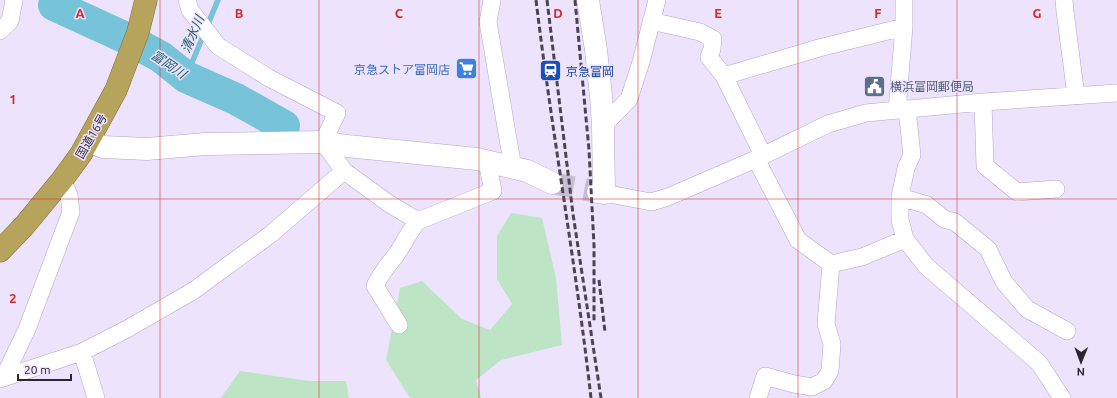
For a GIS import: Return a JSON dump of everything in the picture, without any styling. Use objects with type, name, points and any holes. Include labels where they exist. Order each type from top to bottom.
[{"type":"highway","name":"国道16号","points":[[0,251],[24,226],[62,180],[81,154],[116,90],[138,32],[146,0]]},
{"type":"street","points":[[0,31],[10,21],[14,0]]},
{"type":"street","points":[[187,0],[190,10],[218,46],[269,78],[337,113],[323,142]]},
{"type":"street","points":[[492,0],[488,22],[513,168]]},
{"type":"street","points":[[588,0],[596,50],[603,126],[601,192],[651,202],[668,197],[759,157],[828,124],[866,113],[983,102],[1117,93]]},
{"type":"street","points":[[603,126],[629,99],[641,62],[657,0]]},
{"type":"street","points":[[904,0],[902,110],[912,154],[906,168],[900,197],[900,220],[905,239],[926,266],[1039,363],[1062,398]]},
{"type":"street","points":[[1064,0],[1076,96]]},
{"type":"street","points":[[652,21],[700,32],[713,39],[709,57],[724,76],[759,157],[798,240],[831,264],[862,257],[905,239]]},
{"type":"street","points":[[724,76],[819,48],[904,27]]},
{"type":"street","points":[[983,102],[985,166],[1017,192],[1056,189]]},
{"type":"street","points":[[88,141],[103,147],[147,149],[205,144],[323,142],[347,146],[477,159],[527,171],[552,183]]},
{"type":"street","points":[[323,142],[344,171],[388,203],[418,221]]},
{"type":"street","points":[[399,325],[375,286],[378,276],[396,254],[413,226],[418,221],[493,191],[487,161]]},
{"type":"street","points":[[2,378],[82,352],[127,329],[193,291],[271,234],[344,171]]},
{"type":"street","points":[[2,378],[27,329],[71,212],[69,195],[62,180]]},
{"type":"street","points":[[900,197],[927,205],[944,219],[955,222],[988,249],[1004,282],[1027,309],[1067,332]]},
{"type":"street","points":[[758,398],[766,376],[794,384],[812,387],[824,381],[830,371],[832,344],[826,324],[831,264]]},
{"type":"street","points":[[82,352],[96,398]]},
{"type":"green space","points":[[511,213],[542,218],[556,278],[562,345],[501,360],[476,380],[481,398],[410,398],[386,360],[400,288],[422,281],[462,319],[490,330],[512,304],[497,279],[497,236]]},
{"type":"green space","points":[[240,371],[309,381],[346,381],[349,398],[221,398]]},
{"type":"waterway","name":"清水川","points":[[186,77],[218,0]]},
{"type":"waterway","name":"富岡川","points":[[54,5],[126,38],[161,57],[186,77],[236,99],[284,126]]},
{"type":"tunnel","points":[[552,183],[598,192]]},
{"type":"railway","points":[[536,0],[591,398]]},
{"type":"railway","points":[[547,0],[573,214],[601,398]]},
{"type":"railway","points":[[575,0],[589,150],[594,245],[594,323]]},
{"type":"railway","points":[[599,280],[605,332]]},
{"type":"place","name":"京急ストア富岡店","points":[[466,69]]},
{"type":"place","name":"京急富岡","points":[[551,71]]},
{"type":"place","name":"横浜富岡郵便局","points":[[874,86]]}]
